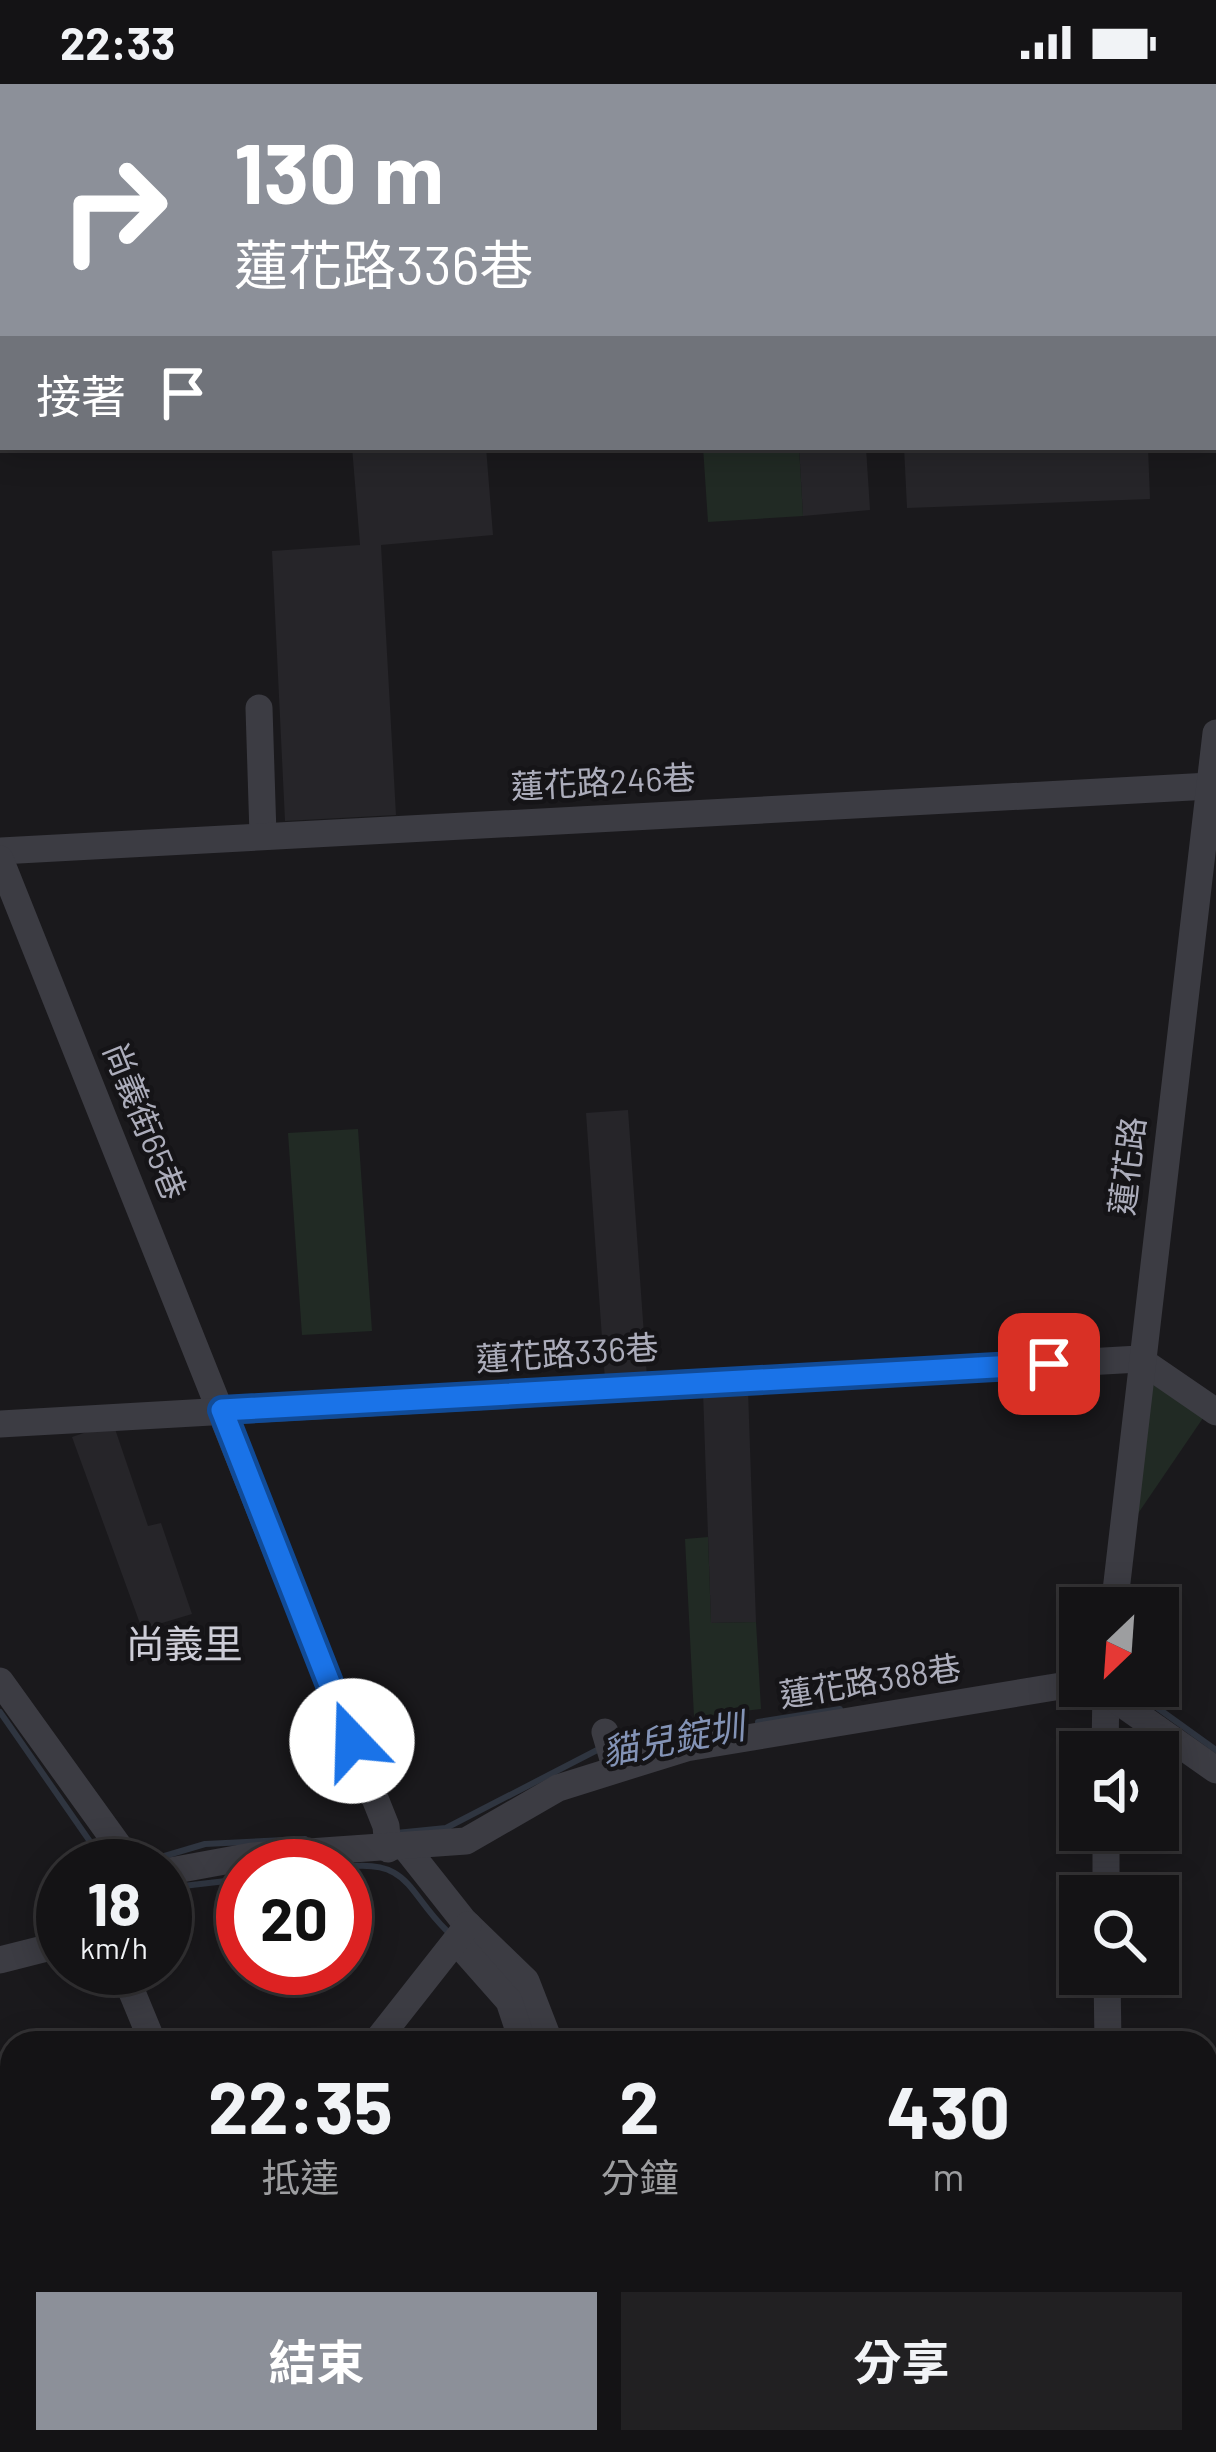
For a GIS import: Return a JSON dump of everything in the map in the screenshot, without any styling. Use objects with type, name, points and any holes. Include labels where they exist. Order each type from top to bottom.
[{"type":"street","points":[[259,709],[263,835]]},
{"type":"street","name":"蓮花路","points":[[1116,1587],[1139,1360],[1213,788],[1216,733]]},
{"type":"street","name":"蓮花路246巷","points":[[0,855],[263,835],[1213,788]]},
{"type":"street","name":"尚義街65巷","points":[[0,855],[393,1841],[462,1933]]},
{"type":"street","points":[[1139,1360],[1216,1412]]},
{"type":"street","name":"蓮花路336巷","points":[[0,1424],[1139,1360]]},
{"type":"street","points":[[0,1681],[114,1839]]},
{"type":"street","name":"蓮花路388巷","points":[[192,1867],[393,1841],[466,1841],[558,1788],[615,1766],[686,1748],[1059,1686]]},
{"type":"street","points":[[1130,1707],[1216,1770]]},
{"type":"street","points":[[605,1732],[615,1766]]},
{"type":"street","points":[[385,2031],[462,1933]]},
{"type":"street","points":[[462,1933],[509,2001],[519,2031]]},
{"type":"street","points":[[462,1933],[526,1981],[545,2031]]},
{"type":"street","points":[[0,1960],[36,1951]]},
{"type":"street","points":[[129,1995],[138,2031]]},
{"type":"street","points":[[1107,1995],[1108,2031]]},
{"type":"shaded area","points":[[352,450],[486,450],[493,535],[381,545],[396,815],[285,821],[272,551],[360,545]]},
{"type":"shaded area","points":[[703,450],[799,450],[803,516],[708,522]]},
{"type":"shaded area","points":[[799,450],[866,450],[870,510],[803,516]]},
{"type":"shaded area","points":[[904,450],[1148,450],[1150,499],[907,508]]},
{"type":"shaded area","points":[[628,1110],[647,1377],[605,1380],[586,1113]]},
{"type":"shaded area","points":[[358,1129],[372,1331],[302,1335],[288,1133]]},
{"type":"shaded area","points":[[1149,1381],[1203,1418],[1137,1515]]},
{"type":"shaded area","points":[[748,1390],[756,1622],[711,1623],[703,1391]]},
{"type":"shaded area","points":[[113,1423],[148,1526],[161,1523],[192,1614],[142,1629],[72,1437]]},
{"type":"shaded area","points":[[708,1537],[711,1623],[756,1622],[761,1709],[694,1717],[685,1539]]},
{"type":"waterway","name":"貓兒錠圳","points":[[1156,1707],[1216,1750]]},
{"type":"waterway","name":"貓兒錠圳","points":[[758,1722],[840,1709]]},
{"type":"waterway","name":"貓兒錠圳","points":[[0,1712],[88,1839]]},
{"type":"waterway","name":"貓兒錠圳","points":[[616,1744],[710,1731]]},
{"type":"waterway","name":"貓兒錠圳","points":[[396,1833],[446,1828],[603,1747]]},
{"type":"waterway","name":"貓兒錠圳","points":[[192,1848],[216,1843]]},
{"type":"waterway","points":[[372,1867],[405,1881],[446,1930]]},
{"type":"waterway","points":[[192,1885],[216,1882]]},
{"type":"district","name":"尚義里","points":[[184,1644]]},
{"type":"route","points":[[352,1741],[222,1410],[1049,1364]]}]
